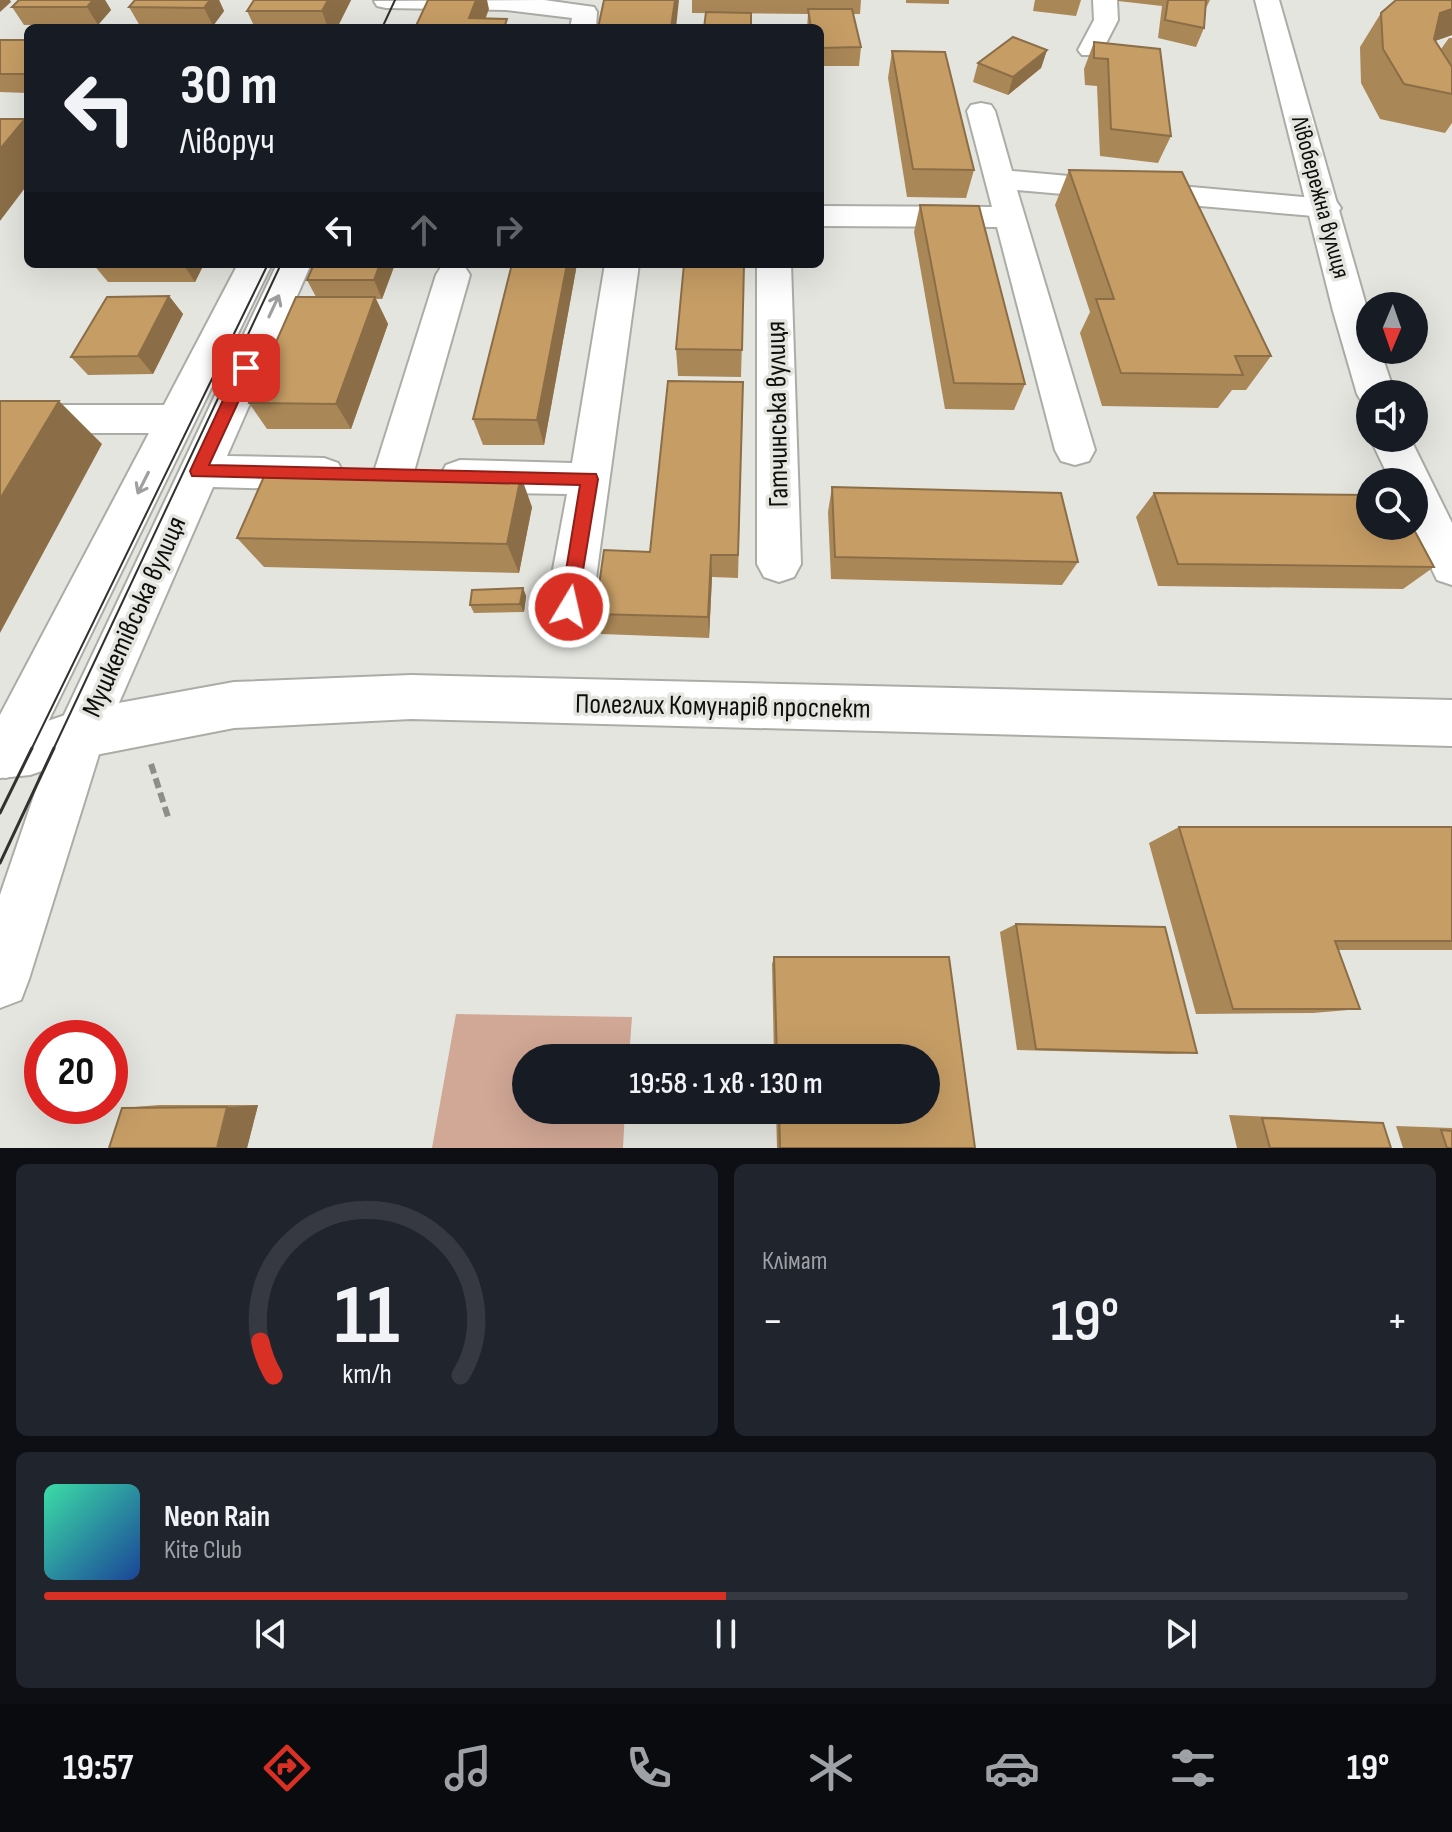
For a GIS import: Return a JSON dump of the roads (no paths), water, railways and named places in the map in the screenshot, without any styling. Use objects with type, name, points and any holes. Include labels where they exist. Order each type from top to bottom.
[{"type":"main road","points":[[1091,50],[1106,20],[1105,0]]},
{"type":"main road","name":"Лівобережна вулиця","points":[[1267,0],[1325,208],[1350,311],[1372,380]]},
{"type":"main road","points":[[376,24],[387,1],[506,3],[585,12],[584,24]]},
{"type":"main road","points":[[981,111],[1075,450]]},
{"type":"main road","points":[[999,179],[1325,208]]},
{"type":"main road","points":[[824,216],[1010,217]]},
{"type":"main road","name":"Мушкетівська вулиця","points":[[3,754],[253,268]]},
{"type":"main road","name":"Мушкетівська вулиця","points":[[0,979],[80,734],[292,268]]},
{"type":"main road","points":[[569,607],[621,268]]},
{"type":"main road","name":"Гатчинська вулиця","points":[[774,268],[779,564]]},
{"type":"main road","points":[[393,475],[453,275]]},
{"type":"main road","points":[[0,419],[176,419]]},
{"type":"main road","points":[[198,471],[590,479]]},
{"type":"main road","points":[[1428,517],[1452,567]]},
{"type":"main road","name":"Полеглих Комунарів проспект","points":[[3,754],[30,751],[80,734],[234,705],[411,697],[1452,723]]},
{"type":"tram line","points":[[384,24],[395,0]]},
{"type":"tram line","points":[[31,750],[266,268]]},
{"type":"tram line","points":[[53,750],[279,268]]},
{"type":"tram line","points":[[0,813],[32,748]]},
{"type":"tram line","points":[[0,863],[54,748]]}]
